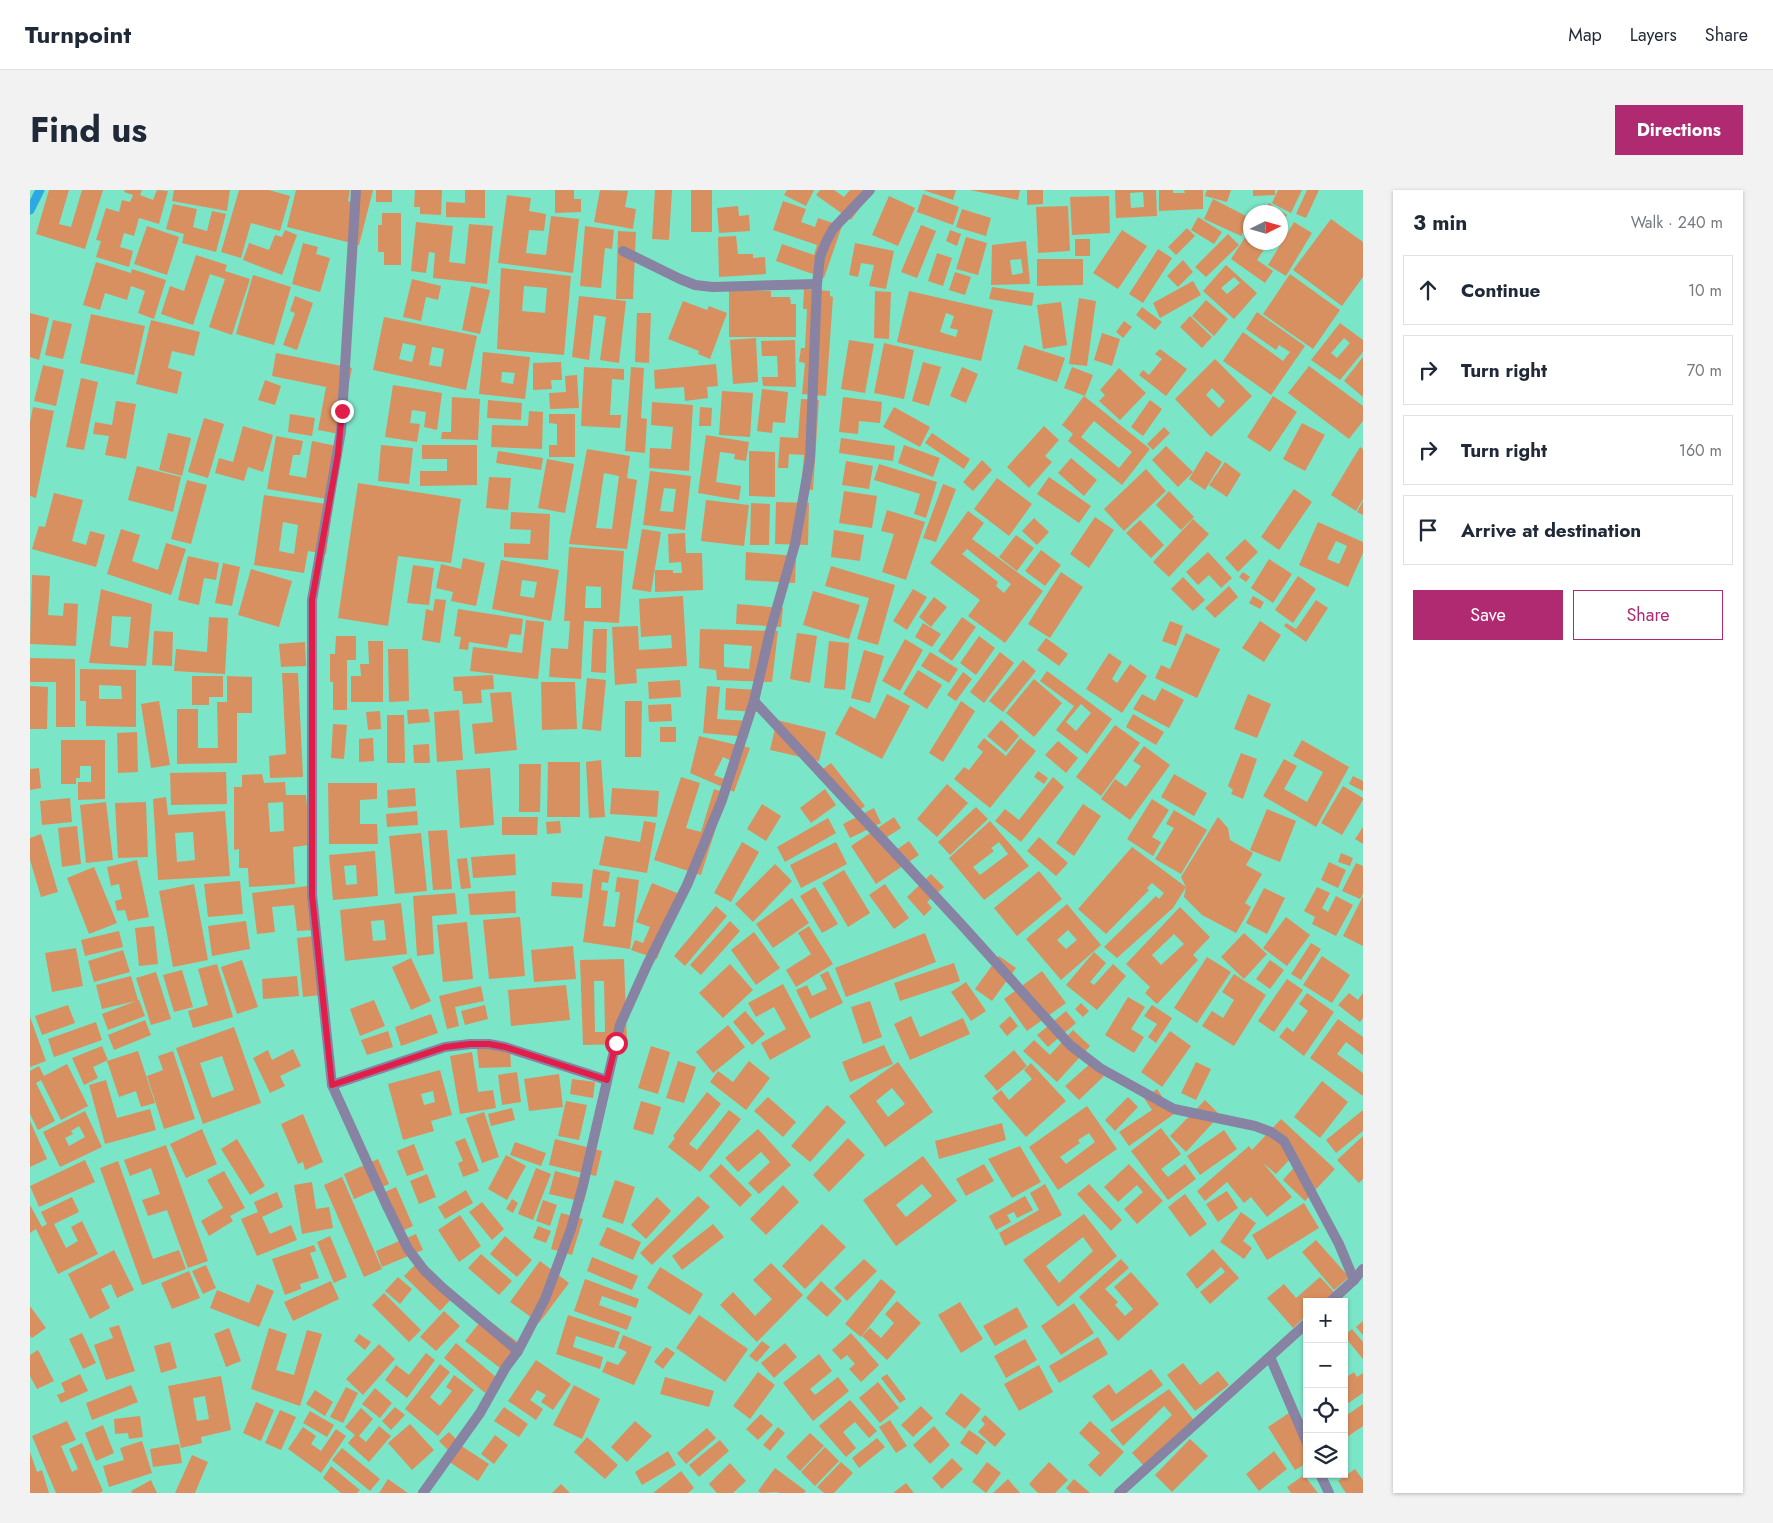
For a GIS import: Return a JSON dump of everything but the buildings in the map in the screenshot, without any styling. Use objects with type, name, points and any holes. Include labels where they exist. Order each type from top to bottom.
[{"type":"street","points":[[356,190],[341,431],[312,600],[312,895],[332,1085],[408,1249],[424,1270],[518,1351]]},
{"type":"street","points":[[423,1493],[480,1413],[506,1367],[518,1351],[545,1299],[571,1229],[620,1025],[647,964],[687,885],[722,800],[754,701],[770,632],[795,544],[810,459],[817,284],[820,257],[833,229],[870,190]]},
{"type":"street","points":[[623,252],[680,280],[695,285],[713,287],[817,284]]},
{"type":"street","points":[[754,701],[960,923],[1070,1046],[1100,1068],[1174,1109],[1256,1126],[1272,1132],[1284,1141],[1339,1244],[1354,1280]]},
{"type":"street","points":[[332,1085],[445,1047],[470,1044],[489,1044],[505,1047],[607,1080]]},
{"type":"street","points":[[1334,1298],[1363,1269]]},
{"type":"street","points":[[1118,1493],[1303,1327]]},
{"type":"street","points":[[1270,1356],[1303,1434]]},
{"type":"street","points":[[1322,1478],[1328,1493]]},
{"type":"waterway","points":[[30,210],[40,190]]},
{"type":"route","points":[[342,411],[338,454],[312,600],[312,895],[332,1085],[445,1047],[470,1044],[489,1044],[505,1047],[607,1080],[616,1043]]}]
